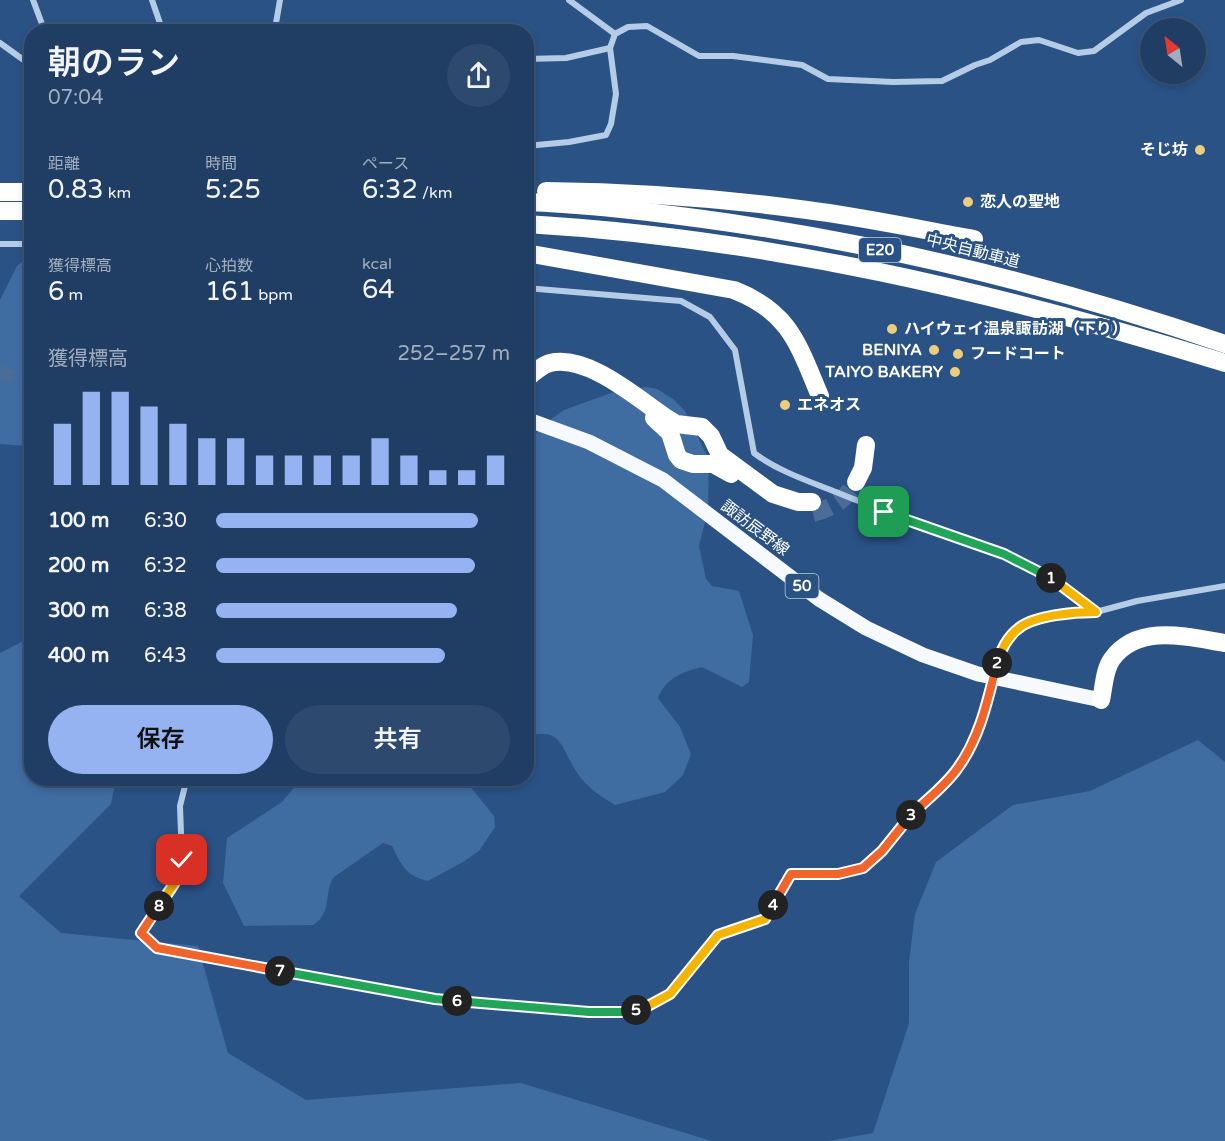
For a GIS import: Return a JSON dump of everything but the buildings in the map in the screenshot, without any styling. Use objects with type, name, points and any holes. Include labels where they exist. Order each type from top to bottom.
[{"type":"highway","points":[[534,191],[646,193],[728,201],[809,210],[974,238]]},
{"type":"highway","points":[[0,192],[24,192]]},
{"type":"highway","name":"中央自動車道","points":[[534,203],[627,209],[816,236],[961,267],[1092,303],[1225,344]]},
{"type":"highway","points":[[0,211],[24,212]]},
{"type":"highway","name":"E20","points":[[534,225],[719,243],[878,270],[1044,309],[1225,363]]},
{"type":"highway","points":[[534,253],[734,290],[755,298],[778,316],[797,340],[820,396]]},
{"type":"highway","points":[[534,374],[550,363],[571,363],[595,370],[605,376],[676,424],[702,427],[711,436],[720,455],[773,494],[812,508],[802,514],[781,509],[722,467],[713,464],[693,464],[681,460],[677,455],[670,433],[605,376]]},
{"type":"highway","points":[[1101,700],[1111,660],[1133,641],[1148,636],[1162,635],[1225,643]]},
{"type":"main road","name":"諏訪辰野線","points":[[534,422],[589,442],[663,480],[819,599],[866,628],[923,655],[978,674],[1101,700]]},
{"type":"street","points":[[33,0],[42,24]]},
{"type":"street","points":[[152,0],[160,24]]},
{"type":"street","points":[[275,24],[280,0]]},
{"type":"street","points":[[569,0],[615,34]]},
{"type":"street","points":[[534,145],[606,135],[611,124],[616,94],[610,48],[615,34],[628,27],[647,26],[699,56],[733,56],[802,65],[828,79],[893,82],[942,81],[990,60],[1021,42],[1039,40],[1077,53],[1094,51],[1146,13],[1181,0]]},
{"type":"street","points":[[0,43],[24,60]]},
{"type":"street","points":[[534,58],[566,58],[610,48]]},
{"type":"street","points":[[0,244],[24,244]]},
{"type":"street","points":[[534,289],[681,301],[710,317],[735,350],[754,453],[763,460],[863,504],[1004,554],[1054,580],[1096,612]]},
{"type":"street","points":[[185,786],[180,806],[182,860],[174,884],[141,933],[157,948],[435,999],[589,1012],[624,1012],[646,1007],[670,994],[718,935],[765,919],[791,874],[838,874],[863,868],[882,851],[902,824],[957,769],[976,734],[986,709],[998,659],[1008,640],[1019,627],[1035,620],[1096,612],[1137,601],[1225,586]]},
{"type":"shaded area","points":[[24,260],[24,446],[0,444],[0,300],[17,266]]},
{"type":"shaded area","points":[[648,387],[657,389],[673,399],[685,411],[709,460],[708,510],[699,546],[706,579],[712,586],[739,591],[753,635],[749,682],[742,687],[702,667],[681,674],[665,685],[658,698],[680,727],[691,754],[683,775],[665,792],[615,805],[588,786],[576,771],[559,741],[547,734],[534,735],[534,436],[543,425],[564,410],[622,389]]},
{"type":"shaded area","points":[[24,641],[24,786],[115,786],[111,804],[19,896],[61,933],[198,946],[228,1053],[306,1100],[521,1083],[712,1141],[0,1141],[0,653]]},
{"type":"shaded area","points":[[1198,740],[1225,762],[1225,1141],[828,1141],[873,1133],[909,1023],[909,962],[915,914],[936,862],[1013,805],[1090,791]]},
{"type":"shaded area","points":[[295,786],[470,786],[494,816],[495,827],[479,851],[428,881],[409,873],[392,846],[383,843],[334,877],[326,909],[313,925],[244,926],[223,883],[227,838],[282,802]]},
{"type":"tunnel","points":[[0,372],[24,381]]},
{"type":"tunnel","points":[[813,513],[827,509],[838,502],[856,482]]},
{"type":"place","name":"そじ坊","points":[[1200,150]]},
{"type":"place","name":"恋人の聖地","points":[[968,202]]},
{"type":"place","name":"ハイウェイ温泉諏訪湖（下り）","points":[[892,329]]},
{"type":"place","name":"BENIYA","points":[[934,350]]},
{"type":"place","name":"フードコート","points":[[958,354]]},
{"type":"place","name":"TAIYO BAKERY","points":[[955,372]]},
{"type":"place","name":"エネオス","points":[[785,405]]},
{"type":"route","points":[[182,860],[174,884],[141,933],[157,948],[435,999],[589,1012],[624,1012],[646,1007],[670,994],[677,987],[718,935],[765,919],[791,874],[838,874],[863,868],[882,851],[902,824],[957,769],[976,734],[986,709],[998,659],[1008,640],[1019,627],[1035,620],[1096,612],[1054,580],[1004,554],[884,512]]}]
